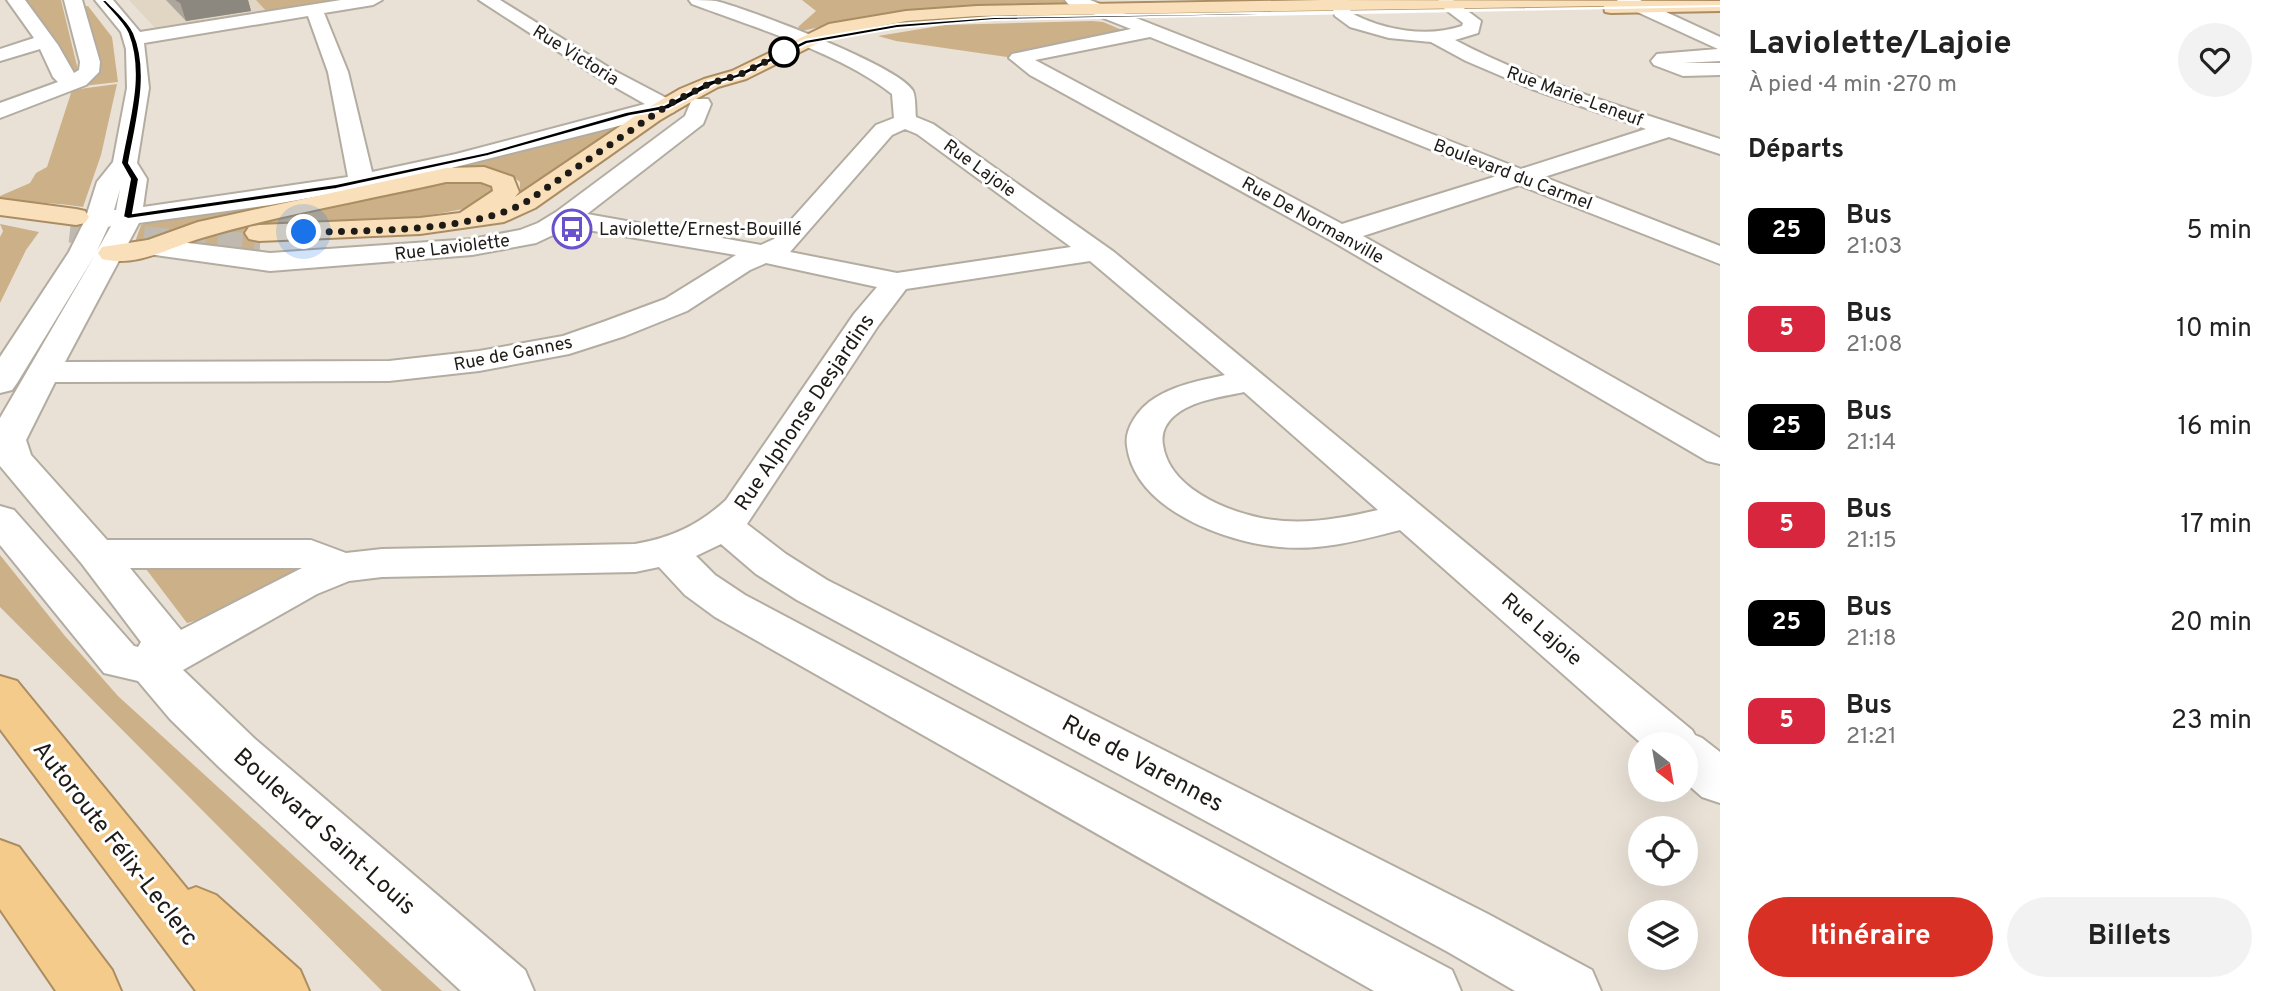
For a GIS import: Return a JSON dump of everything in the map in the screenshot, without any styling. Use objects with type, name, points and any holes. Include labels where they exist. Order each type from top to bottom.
[{"type":"highway","name":"Autoroute Félix-Leclerc","points":[[0,694],[233,991]]},
{"type":"highway","points":[[105,828],[279,991]]},
{"type":"highway","points":[[0,864],[91,991]]},
{"type":"main road","points":[[1146,24],[1340,6],[1451,7],[1635,2],[1720,6]]},
{"type":"main road","name":"Rue Laviolette","points":[[739,75],[730,86],[663,125],[543,209],[515,222],[446,236],[259,239],[456,223],[495,216],[521,204],[666,107],[711,83],[739,75],[805,43],[941,21],[1103,9],[1340,6]]},
{"type":"main road","points":[[112,253],[155,247],[198,230],[446,175],[484,174],[504,183],[506,192],[501,199],[456,223]]},
{"type":"main road","name":"Rue Laviolette","points":[[0,207],[81,231]]},
{"type":"main road","name":"Rue Laviolette","points":[[0,216],[81,231]]},
{"type":"street","points":[[0,111],[79,81],[87,75],[90,67],[73,0]]},
{"type":"street","points":[[0,383],[81,231],[110,182],[125,163],[138,85],[134,39],[104,0]]},
{"type":"street","points":[[134,39],[373,0]]},
{"type":"street","name":"Rue Victoria","points":[[488,0],[615,79],[666,107]]},
{"type":"street","points":[[698,0],[879,73],[895,83],[904,96],[905,121]]},
{"type":"street","name":"Boulevard du Carmel","points":[[1074,0],[1329,88],[1720,256]]},
{"type":"street","points":[[1635,2],[1720,44]]},
{"type":"street","points":[[0,10],[18,3],[43,39],[63,77],[79,81]]},
{"type":"street","name":"Rue Marie-Leneuf","points":[[1340,6],[1350,20],[1372,28],[1434,36],[1471,29],[1472,20],[1451,7]]},
{"type":"street","points":[[314,10],[323,28],[341,85],[361,182]]},
{"type":"street","name":"Boulevard du Carmel","points":[[1146,24],[1306,93],[1720,237]]},
{"type":"street","name":"Rue De Normanville","points":[[1146,24],[1019,60],[1340,234],[1720,453]]},
{"type":"street","points":[[8,34],[43,39]]},
{"type":"street","name":"Rue Marie-Leneuf","points":[[1434,36],[1482,61],[1528,80],[1720,145]]},
{"type":"street","points":[[0,55],[43,39]]},
{"type":"street","points":[[1720,55],[1669,57],[1661,61],[1683,69],[1720,69]]},
{"type":"street","points":[[1306,93],[1329,88]]},
{"type":"street","name":"Rue Laviolette","points":[[155,247],[256,262],[325,259],[490,244],[531,235],[565,218],[695,118],[700,103]]},
{"type":"street","name":"Rue Laviolette","points":[[81,231],[128,217],[361,182],[488,154],[629,114],[666,107]]},
{"type":"street","name":"Rue Lajoie","points":[[905,121],[925,129],[1095,252],[1251,380],[1661,732]]},
{"type":"street","name":"Rue de Gannes","points":[[44,372],[357,372],[419,369],[498,358],[569,344],[653,315],[690,298],[740,264],[785,244],[884,130],[905,121]]},
{"type":"street","points":[[1340,234],[1531,173],[1679,133]]},
{"type":"street","points":[[0,519],[120,661],[152,666],[164,640],[10,452],[10,434],[112,253],[128,217],[135,179],[125,163]]},
{"type":"street","points":[[565,218],[726,245],[897,282],[1095,252]]},
{"type":"street","name":"Rue Laviolette","points":[[81,231],[112,253]]},
{"type":"street","name":"Rue Alphonse Desjardins","points":[[152,666],[302,584],[342,568],[382,563],[617,560],[668,552],[697,541],[723,525],[746,501],[865,321],[897,282]]},
{"type":"street","points":[[1251,380],[1178,400],[1165,406],[1148,424],[1144,446],[1147,458],[1163,483],[1176,495],[1232,524],[1288,535],[1342,532],[1409,515]]},
{"type":"street","name":"Rue de Varennes","points":[[723,525],[771,564],[812,590],[1468,933],[1571,991]]},
{"type":"street","points":[[668,552],[700,585],[730,606],[1431,991]]},
{"type":"street","points":[[96,554],[311,554],[342,568]]},
{"type":"street","name":"Boulevard Saint-Louis","points":[[152,666],[187,706],[237,753],[504,991]]},
{"type":"street","points":[[1698,763],[1720,782]]},
{"type":"shaded area","points":[[26,0],[61,0],[78,70],[71,71]]},
{"type":"shaded area","points":[[129,0],[256,0],[269,14],[159,32]]},
{"type":"shaded area","points":[[256,0],[352,0],[269,14]]},
{"type":"shaded area","points":[[802,0],[1064,0],[1074,5],[903,14],[802,31],[798,27],[816,11]]},
{"type":"shaded area","points":[[88,6],[112,37],[118,82],[74,87],[99,70],[83,7]]},
{"type":"shaded area","points":[[1103,22],[1122,30],[1007,57],[878,36],[945,25]]},
{"type":"shaded area","points":[[117,84],[101,155],[83,207],[0,200],[0,196],[30,183],[36,173],[47,167],[72,90]]},
{"type":"shaded area","points":[[636,119],[519,198],[514,197],[520,190],[520,182],[512,176],[482,169],[440,171]]},
{"type":"shaded area","points":[[456,177],[493,184],[494,193],[469,208],[409,219],[259,226],[259,252],[211,246],[194,239]]},
{"type":"shaded area","points":[[330,193],[135,242],[141,225],[152,221]]},
{"type":"shaded area","points":[[0,224],[39,232],[26,250],[0,303],[0,237],[3,231]]},
{"type":"shaded area","points":[[0,555],[65,636],[118,696],[442,991],[382,991],[0,607]]},
{"type":"shaded area","points":[[299,564],[300,569],[202,619],[187,623],[143,565]]},
{"type":"tunnel","points":[[70,230],[167,241],[260,246]]},
{"type":"bus line","name":"25","points":[[104,0],[133,36],[138,58],[138,89],[125,163],[135,179],[128,217],[336,186],[488,154],[629,114],[666,107],[711,83],[739,75],[805,43],[897,26],[994,19],[1720,6]]},
{"type":"place","name":"Laviolette/Ernest-Bouillé","points":[[572,229]]},
{"type":"route","points":[[304,232],[456,223],[495,216],[526,202],[671,103],[711,83],[739,75],[789,50],[784,52]]}]
